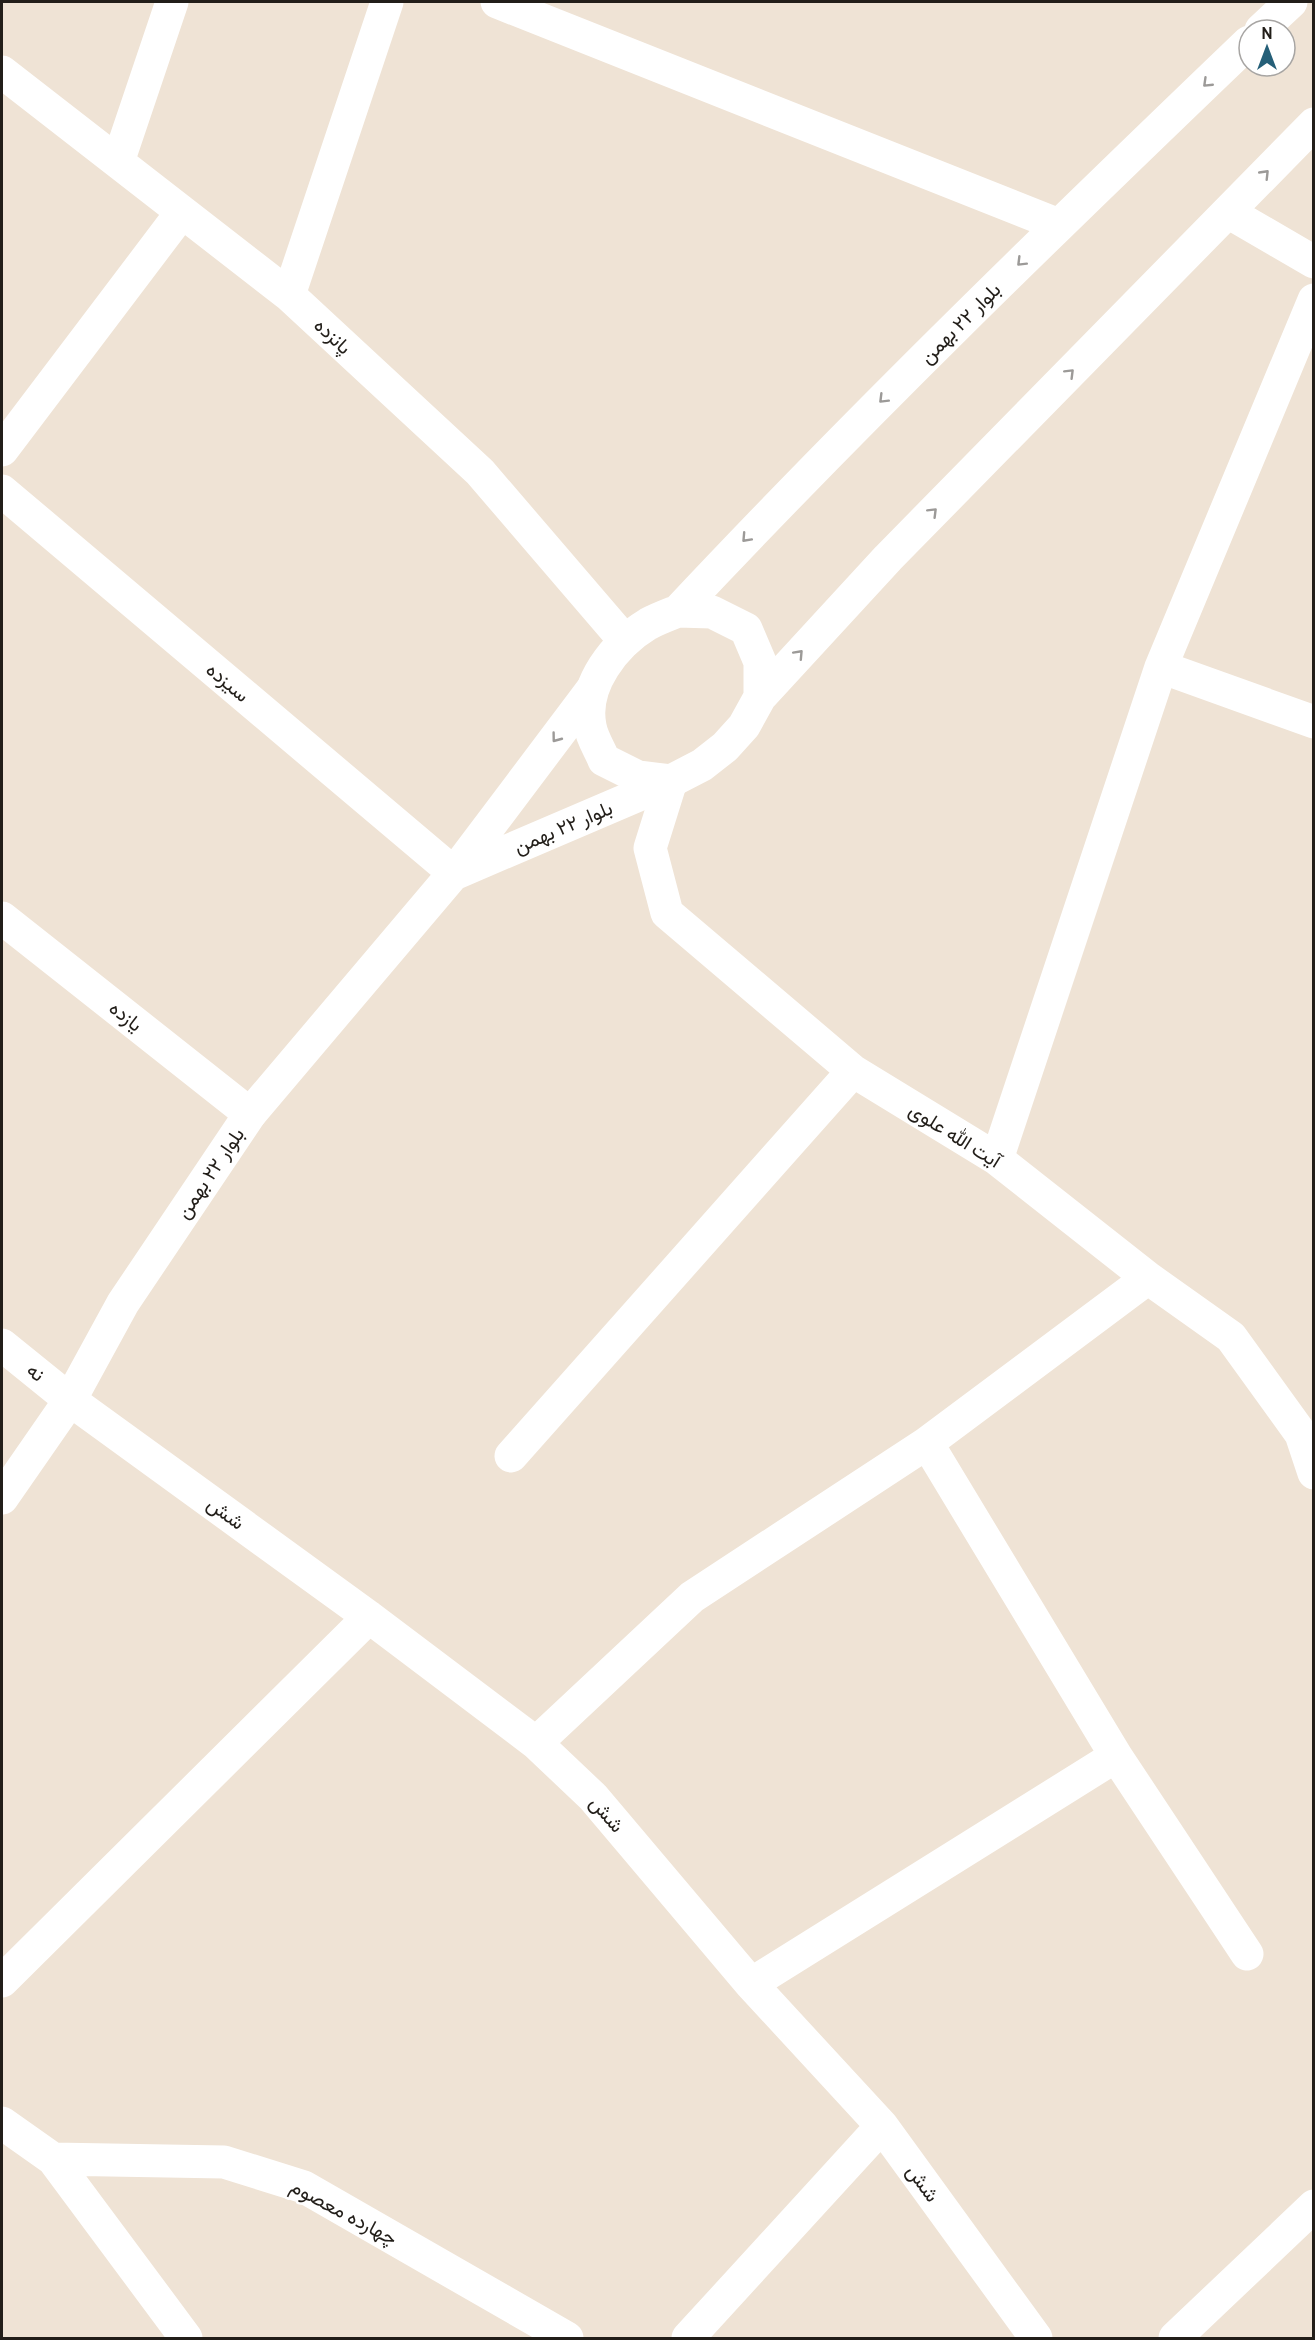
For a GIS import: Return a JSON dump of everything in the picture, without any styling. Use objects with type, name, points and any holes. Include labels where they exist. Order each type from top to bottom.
[{"type":"street","points":[[118,162],[172,2]]},
{"type":"street","points":[[289,295],[387,2]]},
{"type":"street","points":[[497,2],[1059,225]]},
{"type":"street","points":[[1274,18],[1291,2]]},
{"type":"street","name":"بلوار ۲۲ بهمن","points":[[678,611],[804,478],[1059,225],[1237,54]]},
{"type":"street","name":"پانزده","points":[[2,72],[289,295],[480,472],[625,641]]},
{"type":"street","points":[[760,697],[760,662],[746,629],[712,612],[678,611],[648,624],[625,641],[606,664],[591,691],[590,726],[604,760],[638,777],[671,781],[702,765],[725,747],[744,726],[760,697],[888,558],[1314,124]]},
{"type":"street","points":[[2,450],[182,212]]},
{"type":"street","points":[[1228,212],[1314,262]]},
{"type":"street","points":[[997,1159],[1161,667],[1314,300]]},
{"type":"street","name":"سیزده","points":[[2,491],[454,873]]},
{"type":"street","points":[[1161,667],[1314,722]]},
{"type":"street","name":"بلوار ۲۲ بهمن","points":[[2,1498],[70,1400],[123,1303],[250,1114],[454,873],[591,691]]},
{"type":"street","name":"بلوار ۲۲ بهمن","points":[[454,873],[671,781]]},
{"type":"street","name":"آیت الله علوی","points":[[671,781],[650,848],[666,914],[853,1071],[997,1159],[1148,1278],[1231,1337],[1307,1436],[1314,1473]]},
{"type":"street","name":"یازده","points":[[2,918],[250,1114]]},
{"type":"street","points":[[511,1456],[853,1071]]},
{"type":"street","points":[[536,1743],[692,1597],[927,1443],[1148,1278]]},
{"type":"street","name":"نه","points":[[2,1345],[70,1400]]},
{"type":"street","name":"شش","points":[[70,1400],[369,1617],[536,1743],[593,1797],[751,1984],[882,2126],[1036,2338]]},
{"type":"street","points":[[927,1443],[1116,1756],[1247,1954]]},
{"type":"street","points":[[2,1981],[369,1617]]},
{"type":"street","points":[[751,1984],[1116,1756]]},
{"type":"street","points":[[2,2123],[53,2159],[186,2338]]},
{"type":"street","points":[[688,2338],[882,2126]]},
{"type":"street","name":"چهارده معصوم","points":[[53,2159],[224,2162],[304,2187],[567,2338]]},
{"type":"street","points":[[1175,2338],[1314,2206]]}]
